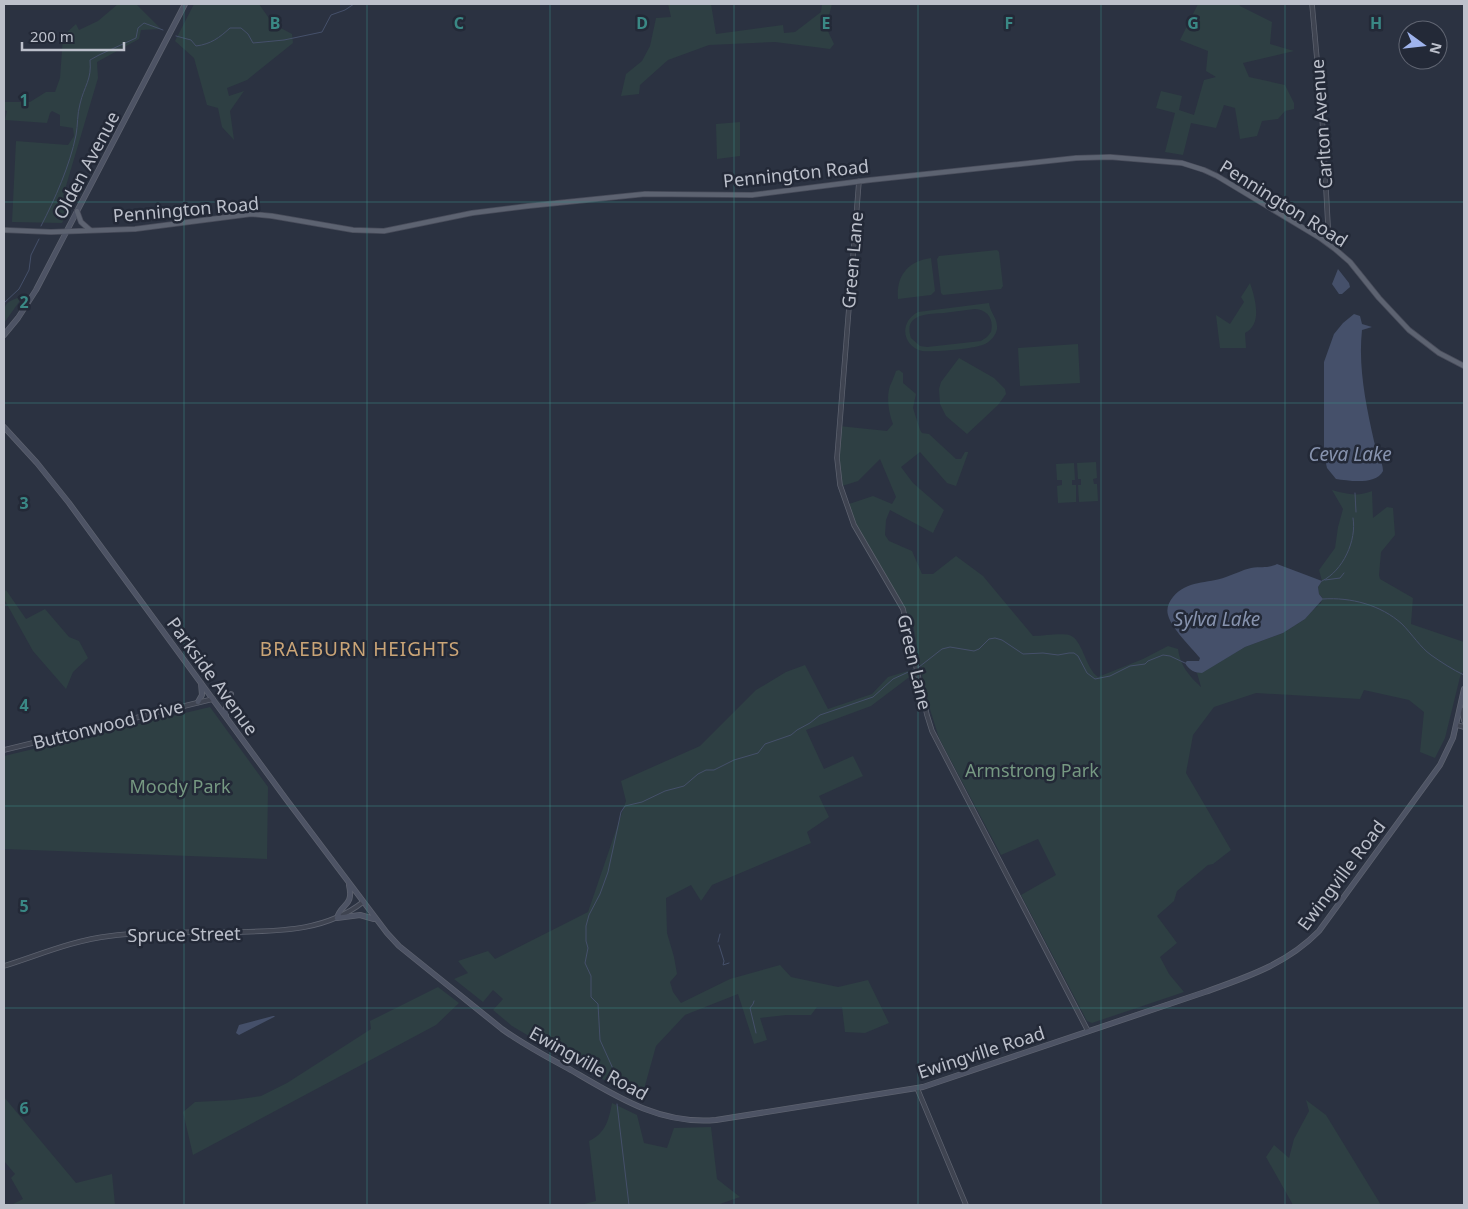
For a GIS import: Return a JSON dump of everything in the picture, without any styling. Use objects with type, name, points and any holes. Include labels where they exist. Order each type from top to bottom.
[{"type":"main road","name":"Olden Avenue","points":[[4,335],[28,303],[185,4]]},
{"type":"main road","name":"Pennington Road","points":[[4,230],[67,231],[149,228],[252,214],[352,230],[376,231],[490,210],[662,194],[745,196],[1076,158],[1110,157],[1182,163],[1228,181],[1328,244],[1350,262],[1379,298],[1409,330],[1440,353],[1464,366]]},
{"type":"main road","points":[[77,211],[81,222],[91,230]]},
{"type":"main road","name":"Parkside Avenue","points":[[4,427],[54,483],[349,884],[397,944]]},
{"type":"main road","points":[[198,702],[202,690],[201,682]]},
{"type":"main road","name":"Ewingville Road","points":[[397,944],[516,1039],[626,1102],[664,1116],[685,1120],[716,1120],[917,1088],[1249,976],[1277,963],[1304,945],[1327,920],[1440,765],[1449,749],[1457,725],[1464,689]]},
{"type":"main road","points":[[226,717],[226,706],[230,694]]},
{"type":"main road","points":[[337,918],[349,901],[349,884]]},
{"type":"main road","points":[[337,918],[360,915],[376,920]]},
{"type":"street","name":"Carlton Avenue","points":[[1312,4],[1322,115],[1328,244]]},
{"type":"street","name":"Green Lane","points":[[859,182],[837,458],[838,475],[854,525],[903,609],[932,731],[1088,1031]]},
{"type":"street","name":"Buttonwood Drive","points":[[4,750],[213,699]]},
{"type":"street","points":[[1460,708],[1464,721]]},
{"type":"street","points":[[1457,725],[1464,727]]},
{"type":"street","name":"Spruce Street","points":[[4,966],[97,938],[124,935],[280,931],[337,918],[348,913],[363,902]]},
{"type":"street","points":[[917,1088],[966,1205]]},
{"type":"green space","points":[[118,4],[136,4],[161,29],[141,30],[139,39],[97,62],[98,78],[63,196],[74,200],[62,223],[12,222],[16,141],[68,145],[74,136],[73,128],[60,126],[60,115],[52,111],[47,123],[5,120],[7,111],[4,110],[4,102],[30,102],[46,92],[55,92],[60,78],[63,36],[76,24],[79,30],[98,21]]},
{"type":"green space","points":[[194,4],[259,4],[273,24],[292,34],[293,43],[247,80],[227,88],[229,96],[244,91],[230,111],[234,140],[222,127],[218,108],[207,105],[194,58],[175,41]]},
{"type":"green space","points":[[668,4],[711,4],[716,34],[783,25],[784,33],[795,32],[821,12],[822,4],[832,4],[826,27],[834,44],[830,49],[775,42],[709,45],[668,60],[640,85],[639,94],[621,96],[626,74],[642,61],[650,46],[656,18],[671,17]]},
{"type":"green space","points":[[1198,4],[1239,4],[1272,22],[1270,44],[1294,51],[1243,63],[1249,77],[1285,85],[1294,103],[1294,109],[1285,111],[1278,119],[1262,121],[1257,136],[1240,139],[1235,108],[1224,105],[1216,128],[1191,123],[1183,155],[1165,152],[1175,113],[1156,108],[1161,91],[1182,96],[1179,110],[1194,115],[1204,80],[1216,77],[1206,71],[1208,51],[1180,40]]},
{"type":"green space","points":[[740,122],[740,156],[717,159],[716,124]]},
{"type":"green space","points":[[997,250],[999,252],[1003,286],[1001,289],[943,295],[941,293],[937,259],[939,256]]},
{"type":"green space","points":[[931,258],[935,291],[931,295],[898,299],[899,283],[905,271],[916,262]]},
{"type":"green space","points":[[1250,283],[1254,296],[1256,317],[1251,329],[1245,333],[1246,348],[1220,348],[1216,315],[1230,324],[1244,302],[1241,297]]},
{"type":"green space","points":[[24,295],[4,323],[6,304]]},
{"type":"green space","points":[[989,303],[997,329],[991,340],[980,346],[955,350],[922,351],[910,344],[905,333],[908,322],[918,312]],"holes":[[[975,309],[987,313],[992,323],[991,332],[981,341],[927,347],[920,346],[911,338],[910,324],[918,317]]]},
{"type":"green space","points":[[1078,344],[1080,383],[1020,386],[1018,348]]},
{"type":"green space","points":[[959,358],[994,378],[1005,389],[1006,394],[998,405],[967,434],[946,416],[940,404],[939,389],[941,382]]},
{"type":"green space","name":"Armstrong Park","points":[[899,370],[903,373],[903,383],[916,394],[913,408],[922,433],[929,434],[956,459],[961,459],[965,452],[968,453],[956,486],[947,483],[920,452],[901,467],[913,483],[944,510],[933,533],[890,510],[886,520],[885,535],[889,541],[912,551],[922,574],[933,574],[956,556],[983,576],[1033,636],[1065,634],[1074,638],[1078,642],[1090,667],[1098,677],[1143,659],[1168,646],[1178,649],[1186,670],[1201,687],[1197,673],[1203,672],[1245,647],[1283,633],[1305,619],[1321,603],[1322,597],[1319,594],[1318,587],[1322,581],[1319,570],[1335,548],[1343,509],[1332,490],[1347,494],[1372,491],[1373,518],[1387,507],[1393,508],[1395,535],[1381,552],[1380,579],[1413,598],[1411,624],[1464,642],[1464,669],[1460,677],[1445,738],[1435,758],[1420,752],[1424,712],[1409,700],[1364,690],[1360,699],[1256,693],[1214,707],[1193,735],[1186,773],[1231,850],[1213,864],[1208,865],[1177,891],[1174,901],[1157,916],[1177,943],[1160,957],[1169,974],[1184,992],[1092,1023],[1087,1021],[1021,895],[1056,875],[1038,839],[1001,855],[939,738],[928,703],[922,675],[927,672],[920,666],[913,624],[905,626],[898,602],[846,505],[873,496],[892,504],[896,497],[880,459],[858,481],[839,487],[836,469],[839,426],[887,431],[893,424],[889,410],[888,395],[896,371]]},
{"type":"green space","points":[[1096,462],[1097,478],[1093,479],[1094,484],[1097,484],[1098,501],[1079,502],[1078,485],[1081,485],[1081,479],[1078,479],[1077,463]]},
{"type":"green space","points":[[1074,463],[1075,480],[1072,480],[1072,485],[1076,485],[1076,502],[1058,503],[1057,486],[1062,485],[1062,480],[1057,480],[1056,464]]},
{"type":"green space","points":[[6,590],[26,619],[45,609],[69,637],[79,641],[88,658],[73,672],[66,689],[33,651],[4,599],[4,592]]},
{"type":"green space","points":[[805,665],[828,709],[872,694],[888,677],[911,670],[912,675],[871,706],[806,730],[824,769],[853,756],[863,776],[819,796],[829,817],[807,832],[811,843],[712,885],[701,901],[691,885],[666,898],[667,933],[677,974],[670,982],[673,992],[681,1003],[730,979],[780,965],[791,977],[838,987],[868,980],[889,1023],[865,1033],[845,1032],[842,1007],[817,1007],[811,1015],[760,1018],[767,1040],[754,1044],[738,994],[685,1015],[656,1046],[641,1100],[512,1026],[493,1010],[503,999],[493,990],[483,1002],[454,979],[468,973],[458,961],[488,951],[495,959],[588,912],[626,801],[621,781],[700,746],[756,690],[786,672]]},
{"type":"green space","name":"Moody Park","points":[[210,707],[268,787],[267,859],[4,849],[4,756]]},
{"type":"green space","points":[[438,987],[459,1003],[436,1025],[193,1155],[183,1112],[195,1102],[234,1100],[261,1096],[287,1083],[371,1029],[370,1021]]},
{"type":"green space","points":[[4,1097],[76,1183],[112,1174],[115,1205],[11,1205],[23,1199],[11,1178],[15,1174],[4,1161]]},
{"type":"green space","points":[[1306,1100],[1326,1115],[1381,1205],[1293,1205],[1266,1157],[1274,1145],[1289,1158],[1294,1139],[1309,1111]]},
{"type":"green space","points":[[612,1103],[637,1115],[644,1143],[667,1148],[674,1128],[711,1127],[717,1179],[740,1197],[717,1205],[580,1205],[596,1201],[589,1141],[603,1130],[608,1120]]},
{"type":"water","points":[[1338,269],[1350,287],[1342,294],[1339,294],[1332,284]]},
{"type":"water","name":"Ceva Lake","points":[[1354,314],[1360,316],[1362,324],[1372,327],[1362,330],[1362,372],[1371,427],[1383,471],[1375,478],[1362,481],[1336,479],[1327,468],[1324,455],[1324,362],[1334,334]]},
{"type":"water","name":"Sylva Lake","points":[[1277,564],[1322,581],[1318,587],[1319,594],[1323,599],[1305,619],[1283,633],[1245,647],[1202,673],[1190,669],[1185,663],[1187,661],[1199,661],[1200,658],[1177,632],[1170,620],[1167,612],[1173,597],[1191,585],[1219,579],[1251,568]]},
{"type":"water","points":[[275,1016],[239,1035],[236,1033],[239,1025]]},
{"type":"waterway","points":[[176,36],[191,40],[196,46],[214,40],[230,28],[241,28],[248,34],[253,43],[284,40],[322,32],[331,15],[345,10],[354,4]]},
{"type":"waterway","points":[[41,226],[57,193],[70,158],[76,135],[79,108],[89,78],[90,60],[136,38],[138,28],[144,23],[163,30]]},
{"type":"waterway","points":[[4,303],[19,289],[29,270],[31,255],[39,239]]},
{"type":"waterway","points":[[1355,493],[1356,512]]},
{"type":"waterway","points":[[1322,581],[1336,570],[1347,554],[1353,536],[1353,518]]},
{"type":"waterway","points":[[1325,580],[1340,578],[1344,573]]},
{"type":"waterway","points":[[1323,599],[1355,601],[1385,612],[1402,624],[1431,655],[1464,675]]},
{"type":"waterway","points":[[919,667],[942,649],[950,647],[974,651],[979,649],[989,639],[995,638],[1002,640],[1023,654],[1043,653],[1058,655],[1074,653],[1078,656],[1087,673],[1095,679],[1110,676],[1130,666],[1145,664],[1163,655],[1185,663]]},
{"type":"waterway","points":[[615,1082],[614,1071],[600,1040],[598,1004],[591,997],[591,976],[585,963],[588,948],[586,926],[608,872],[621,812],[625,806],[642,802],[665,791],[684,786],[706,770],[714,770],[734,760],[758,753],[765,744],[791,735],[820,715],[873,697],[893,679],[915,669]]},
{"type":"waterway","points":[[718,942],[720,934]]},
{"type":"waterway","points":[[719,945],[724,961],[723,965],[729,963]]},
{"type":"waterway","points":[[754,1001],[750,1008],[756,1033]]},
{"type":"waterway","points":[[617,1104],[629,1205]]},
{"type":"district","name":"BRAEBURN HEIGHTS","points":[[360,649]]}]
